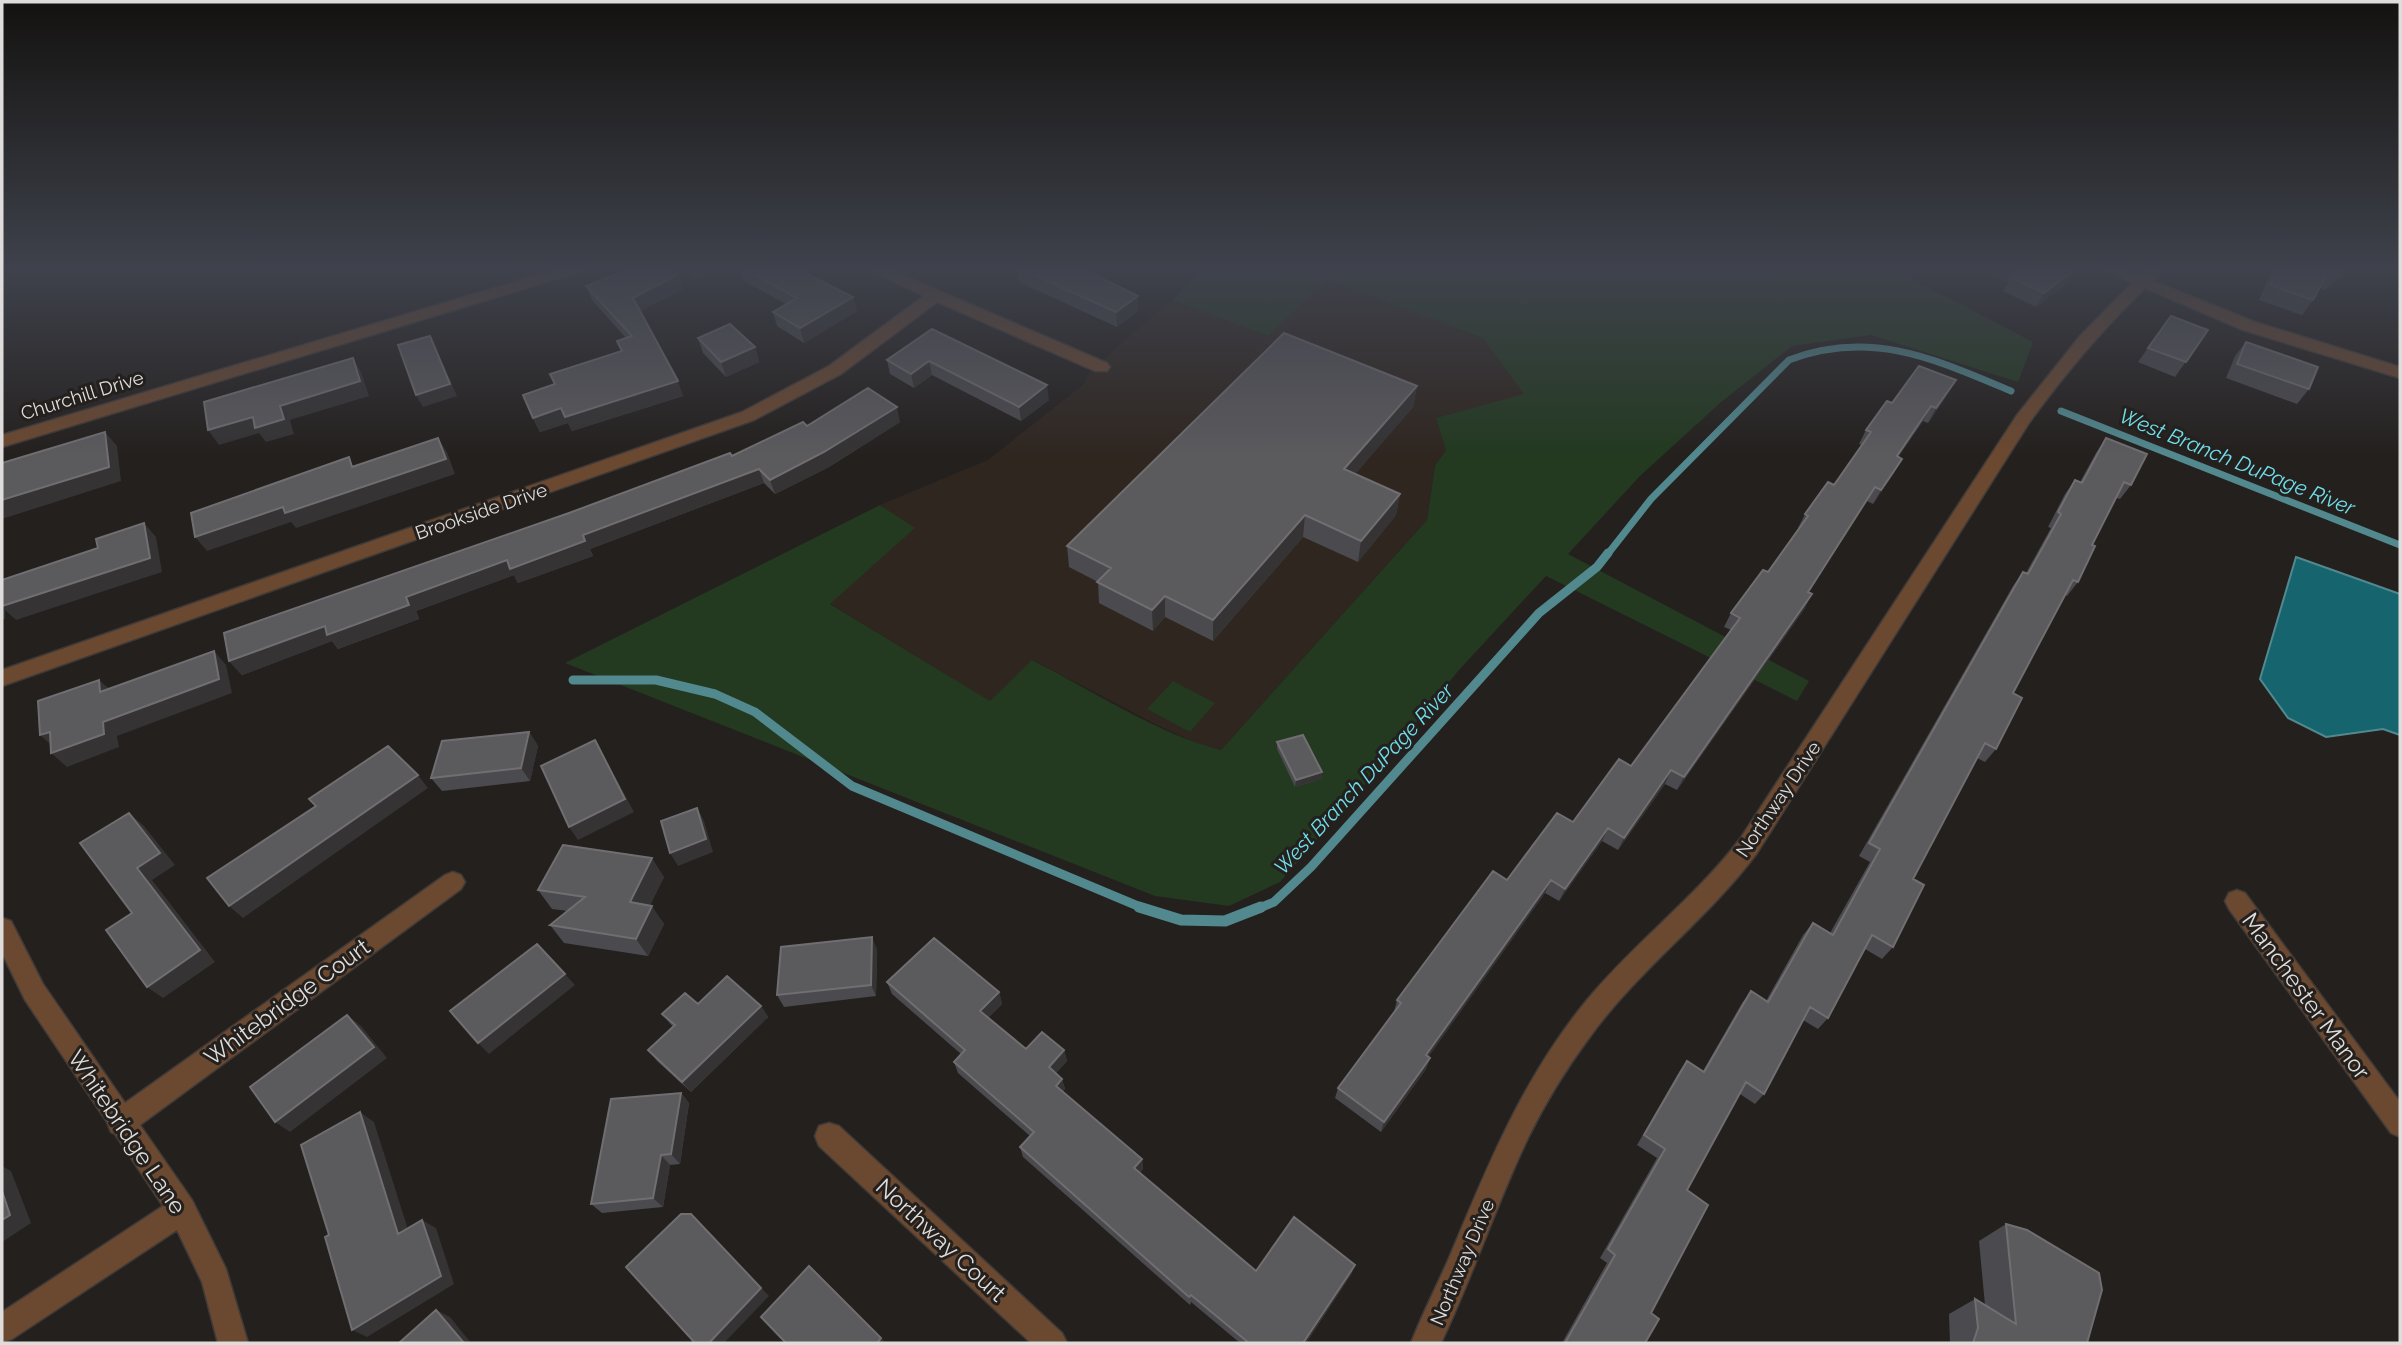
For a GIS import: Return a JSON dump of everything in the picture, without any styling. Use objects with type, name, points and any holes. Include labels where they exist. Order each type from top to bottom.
[{"type":"street","name":"Churchill Drive","points":[[2,441],[368,331]]},
{"type":"street","name":"Brookside Drive","points":[[2,678],[748,416],[835,370],[888,331]]},
{"type":"street","points":[[1018,331],[1101,367]]},
{"type":"street","name":"Northway Drive","points":[[1426,1343],[1455,1284],[1518,1129],[1574,1038],[1627,972],[1714,888],[1748,846],[2023,419],[2079,346],[2094,331]]},
{"type":"street","points":[[2264,331],[2400,373]]},
{"type":"street","name":"Whitebridge Court","points":[[120,1123],[453,882]]},
{"type":"street","name":"Manchester Manor","points":[[2237,901],[2400,1124]]},
{"type":"street","name":"Whitebridge Lane","points":[[2,929],[33,992],[182,1210],[216,1279],[233,1343]]},
{"type":"street","name":"Northway Court","points":[[829,1136],[1052,1343]]},
{"type":"street","points":[[2,1329],[182,1210]]},
{"type":"shaded area","points":[[1136,331],[1254,331],[1268,336],[1273,331],[1464,331],[1483,338],[1525,394],[1444,438],[1446,450],[1435,465],[1427,520],[1221,750],[1203,746],[1157,725],[1033,660],[991,702],[829,603],[914,528],[880,505],[988,460],[1084,384],[1089,373]]},
{"type":"green space","points":[[1254,331],[1274,331],[1268,336]]},
{"type":"green space","points":[[1464,331],[2011,331],[2033,342],[2018,382],[1871,335],[1792,346],[1720,403],[1640,476],[1568,554],[1809,681],[1797,701],[1546,576],[1459,670],[1280,882],[1229,906],[1155,896],[565,663],[880,505],[915,528],[830,604],[990,701],[1032,660],[1149,723],[1221,750],[1427,520],[1435,465],[1446,450],[1436,418],[1524,394],[1483,338]]},
{"type":"green space","points":[[1173,681],[1215,703],[1190,732],[1147,709]]},
{"type":"water","points":[[2296,557],[2400,594],[2400,735],[2383,729],[2326,737],[2288,718],[2260,679]]},
{"type":"building","points":[[627,331],[651,331],[678,381],[565,417],[561,408],[533,418],[523,395],[555,384],[550,374],[622,351],[617,341],[632,336]]},
{"type":"building","points":[[715,331],[737,331],[755,347],[721,362],[698,338]]},
{"type":"building","points":[[929,331],[936,331],[1047,385],[1019,407],[929,361],[911,374],[887,360]]},
{"type":"building","points":[[2160,331],[2207,331],[2186,362],[2148,348]]},
{"type":"building","points":[[1284,333],[1417,386],[1344,469],[1400,494],[1361,541],[1305,515],[1213,620],[1165,596],[1152,610],[1097,582],[1111,568],[1067,546]]},
{"type":"building","points":[[430,336],[450,384],[416,395],[398,345]]},
{"type":"building","points":[[2246,342],[2318,367],[2309,389],[2237,364]]},
{"type":"building","points":[[353,358],[360,381],[280,406],[284,419],[255,428],[253,417],[208,430],[204,402]]},
{"type":"building","points":[[1919,366],[1956,380],[1936,408],[1931,406],[1897,456],[1902,459],[1881,490],[1875,487],[1808,592],[1812,594],[1684,777],[1671,770],[1624,838],[1608,828],[1565,889],[1551,880],[1426,1055],[1430,1058],[1384,1122],[1338,1088],[1401,1003],[1397,1000],[1493,871],[1507,880],[1557,813],[1573,822],[1619,759],[1631,766],[1740,618],[1731,613],[1763,570],[1768,572],[1808,516],[1805,514],[1828,482],[1834,485],[1871,432],[1866,430],[1887,401],[1892,403]]},
{"type":"building","points":[[868,388],[897,407],[824,452],[770,480],[759,469],[583,535],[585,541],[510,569],[507,560],[406,597],[409,605],[327,635],[325,626],[229,661],[224,633],[569,513],[730,453],[732,456],[803,422],[807,426]]},
{"type":"building","points":[[105,432],[109,467],[2,500],[2,463]]},
{"type":"building","points":[[438,438],[446,459],[285,513],[283,507],[195,537],[191,513],[349,457],[352,467]]},
{"type":"building","points":[[2106,438],[2147,454],[2131,485],[2124,482],[2092,545],[2095,546],[2078,582],[2073,580],[2013,693],[2022,698],[1996,749],[1985,743],[1913,879],[1924,885],[1893,947],[1872,935],[1828,1018],[1810,1007],[1764,1094],[1746,1082],[1687,1190],[1708,1205],[1651,1313],[1659,1319],[1645,1343],[1565,1343],[1615,1255],[1608,1249],[1665,1149],[1644,1135],[1687,1061],[1704,1072],[1751,991],[1768,1002],[1813,923],[1833,935],[1880,849],[1869,843],[2023,572],[2028,574],[2061,514],[2058,512],[2075,480],[2082,483]]},
{"type":"building","points":[[144,523],[150,558],[2,606],[2,580],[98,548],[96,539]]},
{"type":"building","points":[[214,651],[219,679],[103,722],[104,734],[51,753],[50,732],[40,735],[38,701],[99,680],[100,692]]},
{"type":"building","points":[[529,732],[521,768],[431,778],[442,741]]},
{"type":"building","points":[[1303,735],[1322,772],[1296,780],[1277,742]]},
{"type":"building","points":[[595,740],[625,799],[569,827],[541,766]]},
{"type":"building","points":[[388,746],[418,775],[229,906],[207,878],[316,806],[309,799]]},
{"type":"building","points":[[697,808],[706,839],[670,853],[661,821]]},
{"type":"building","points":[[129,813],[160,853],[137,868],[200,950],[147,987],[106,930],[132,913],[80,843]]},
{"type":"building","points":[[563,845],[652,858],[630,902],[652,906],[636,939],[550,925],[585,897],[538,890]]},
{"type":"building","points":[[872,937],[871,985],[777,995],[781,947]]},
{"type":"building","points":[[934,938],[999,992],[980,1011],[1026,1049],[1042,1032],[1064,1050],[1049,1067],[1062,1079],[1056,1086],[1142,1159],[1134,1168],[1256,1271],[1294,1217],[1355,1265],[1303,1343],[1249,1343],[1191,1295],[1189,1297],[1020,1147],[1034,1132],[954,1062],[965,1050],[887,982]]},
{"type":"building","points":[[537,944],[565,974],[478,1043],[450,1011]]},
{"type":"building","points":[[727,976],[761,1006],[682,1082],[648,1050],[675,1025],[662,1014],[685,993],[698,1004]]},
{"type":"building","points":[[347,1015],[374,1047],[275,1122],[250,1087]]},
{"type":"building","points":[[681,1093],[671,1154],[661,1155],[653,1198],[591,1204],[611,1099]]},
{"type":"building","points":[[360,1112],[398,1234],[422,1220],[441,1276],[352,1330],[325,1237],[329,1235],[301,1145]]},
{"type":"building","points":[[2,1191],[10,1215],[2,1220]]},
{"type":"building","points":[[681,1214],[691,1214],[761,1288],[709,1343],[695,1343],[626,1267]]},
{"type":"building","points":[[2006,1224],[2027,1230],[2099,1273],[2102,1290],[2087,1343],[1973,1343],[1978,1328],[1975,1299],[2016,1324]]},
{"type":"building","points":[[809,1266],[881,1338],[879,1343],[786,1343],[761,1317]]},
{"type":"building","points":[[436,1310],[464,1343],[399,1343]]},
{"type":"waterway","name":"West Branch DuPage River","points":[[1607,555],[1651,499],[1789,360],[1819,351],[1848,347],[1875,348],[1929,359],[2011,391]]},
{"type":"waterway","name":"West Branch DuPage River","points":[[2061,411],[2400,545]]},
{"type":"waterway","name":"West Branch DuPage River","points":[[1257,909],[1274,902],[1311,867],[1539,613],[1597,567],[1608,553]]},
{"type":"waterway","name":"West Branch DuPage River","points":[[573,680],[656,680],[715,694],[755,712],[852,786],[1144,908]]},
{"type":"waterway","name":"West Branch DuPage River","points":[[1139,907],[1144,908]]},
{"type":"waterway","name":"West Branch DuPage River","points":[[1144,908],[1181,920],[1225,921],[1261,907]]}]
